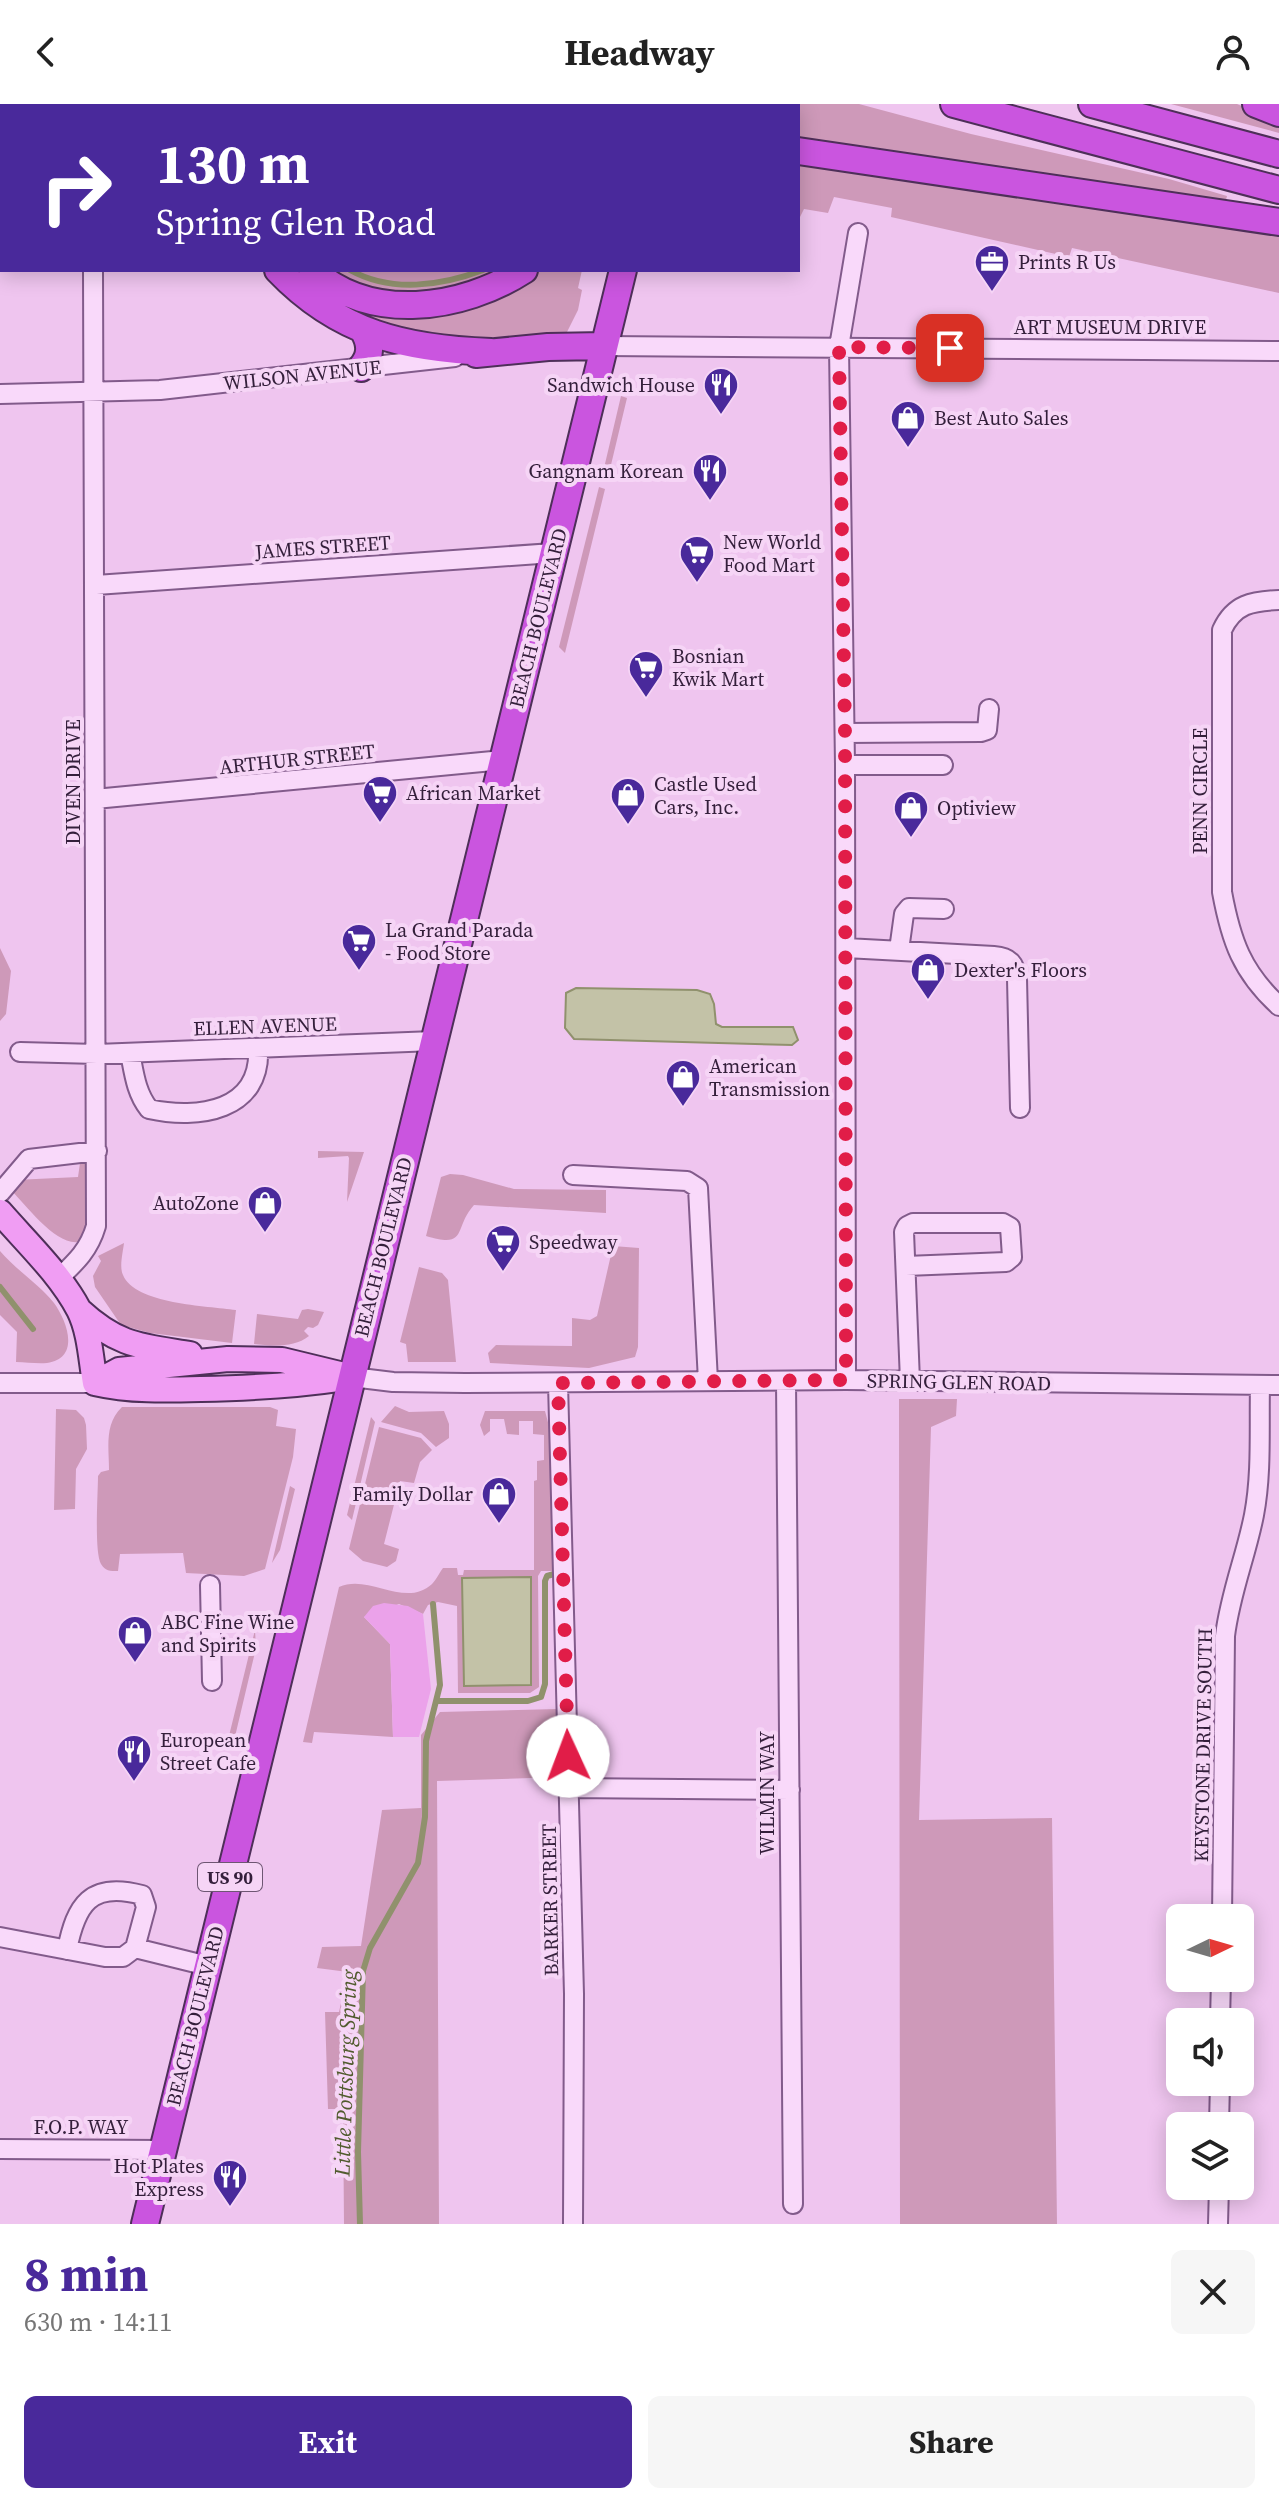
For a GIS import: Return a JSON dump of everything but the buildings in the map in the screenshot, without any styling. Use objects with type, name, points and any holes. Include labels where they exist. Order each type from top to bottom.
[{"type":"highway","points":[[954,104],[1279,190]]},
{"type":"highway","points":[[1092,104],[1279,154]]},
{"type":"highway","points":[[1256,104],[1279,113]]},
{"type":"highway","points":[[800,151],[1279,222]]},
{"type":"highway","points":[[280,272],[316,304],[363,330],[423,347],[491,352]]},
{"type":"highway","points":[[315,272],[354,296],[386,304],[411,305],[461,298],[520,272]]},
{"type":"highway","name":"BEACH BOULEVARD","points":[[145,2224],[622,272]]},
{"type":"highway","points":[[361,368],[367,361],[370,349],[363,330]]},
{"type":"highway","name":"WILSON AVENUE","points":[[461,356],[548,347],[604,346]]},
{"type":"main road","points":[[0,1212],[58,1279],[79,1310],[97,1327],[130,1343],[228,1359]]},
{"type":"main road","points":[[79,1310],[95,1383]]},
{"type":"main road","name":"SPRING GLEN ROAD","points":[[95,1383],[119,1370],[228,1359],[282,1360],[352,1377]]},
{"type":"main road","name":"SPRING GLEN ROAD","points":[[95,1383],[138,1390],[283,1387],[352,1377]]},
{"type":"street","points":[[846,1380],[845,733],[839,347],[858,233]]},
{"type":"street","name":"DIVEN DRIVE","points":[[58,1279],[82,1257],[92,1242],[96,1226],[93,272]]},
{"type":"street","name":"ART MUSEUM DRIVE","points":[[604,346],[1279,351]]},
{"type":"street","name":"WILSON AVENUE","points":[[0,394],[192,387],[461,356]]},
{"type":"street","name":"JAMES STREET","points":[[96,585],[553,553]]},
{"type":"street","name":"PENN CIRCLE","points":[[1279,600],[1245,603],[1235,610],[1222,630],[1222,892],[1228,925],[1239,958],[1263,991],[1279,1006]]},
{"type":"street","points":[[845,733],[981,732],[987,730],[989,709]]},
{"type":"street","name":"ARTHUR STREET","points":[[95,799],[503,760]]},
{"type":"street","points":[[845,765],[943,765]]},
{"type":"street","points":[[899,950],[904,914],[909,908],[944,909]]},
{"type":"street","points":[[846,948],[1004,957],[1015,966],[1020,1108]]},
{"type":"street","name":"ELLEN AVENUE","points":[[20,1052],[97,1054],[434,1041]]},
{"type":"street","points":[[130,1053],[141,1099],[149,1109],[182,1112],[213,1110],[237,1101],[251,1084],[259,1065],[258,1048]]},
{"type":"street","points":[[0,1193],[29,1159],[97,1151]]},
{"type":"street","points":[[573,1175],[687,1181],[698,1188],[708,1381]]},
{"type":"street","points":[[906,1266],[1006,1262],[1012,1257],[1010,1227],[1003,1223],[913,1223],[907,1226],[904,1232],[910,1381]]},
{"type":"street","name":"SPRING GLEN ROAD","points":[[352,1377],[393,1382],[846,1380],[1279,1385]]},
{"type":"street","name":"WILMIN WAY","points":[[786,1381],[793,2204]]},
{"type":"street","name":"SPRING GLEN ROAD","points":[[0,1383],[95,1383]]},
{"type":"street","name":"BARKER STREET","points":[[558,1383],[574,1994],[573,2224]]},
{"type":"street","name":"KEYSTONE DRIVE SOUTH","points":[[1222,1904],[1225,1636],[1230,1601],[1254,1513],[1258,1482],[1260,1385]]},
{"type":"street","points":[[210,1585],[212,1681]]},
{"type":"street","points":[[569,1788],[790,1790]]},
{"type":"street","points":[[0,1937],[67,1950],[105,1957],[123,1957],[135,1948],[146,1907],[142,1895],[131,1892],[103,1893],[82,1904],[72,1923],[67,1950]]},
{"type":"street","points":[[135,1948],[208,1966]]},
{"type":"street","name":"F.O.P. WAY","points":[[0,2149],[163,2150]]},
{"type":"street","points":[[1218,2224],[1219,2200]]},
{"type":"shaded area","points":[[800,104],[859,104],[971,134],[1169,179],[1227,196],[1225,204],[800,141]]},
{"type":"shaded area","points":[[1171,104],[1237,104],[1279,122],[1279,133]]},
{"type":"shaded area","points":[[800,161],[1279,232],[1279,293],[1072,248],[1069,257],[891,217],[892,208],[834,197],[828,213],[804,209],[800,217]]},
{"type":"shaded area","points":[[299,272],[344,302],[523,282],[537,272],[582,272],[578,310],[567,332],[479,341],[418,338],[333,305]]},
{"type":"shaded area","points":[[331,272],[498,272],[426,294],[394,296],[366,290]]},
{"type":"shaded area","points":[[621,396],[627,398],[610,469],[604,468]]},
{"type":"shaded area","points":[[599,487],[605,489],[565,653],[559,647]]},
{"type":"shaded area","points":[[0,948],[11,971],[6,1014],[0,1021]]},
{"type":"shaded area","points":[[576,988],[697,990],[710,994],[716,1024],[722,1027],[793,1027],[798,1040],[792,1045],[574,1039],[565,1028],[566,993]]},
{"type":"shaded area","points":[[318,1151],[364,1152],[347,1202],[348,1156],[318,1158]]},
{"type":"shaded area","points":[[80,1163],[89,1163],[89,1226],[78,1242],[69,1241],[51,1231],[11,1190],[15,1180],[78,1177]]},
{"type":"shaded area","points":[[450,1174],[514,1189],[606,1190],[606,1213],[474,1205],[455,1238],[449,1240],[426,1236],[441,1177]]},
{"type":"shaded area","points":[[124,1243],[122,1272],[130,1285],[156,1298],[236,1310],[232,1343],[150,1333],[121,1325],[95,1287],[93,1276],[101,1261],[98,1256]]},
{"type":"shaded area","points":[[613,1246],[639,1248],[638,1347],[635,1357],[589,1368],[490,1363],[488,1353],[496,1345],[572,1346],[572,1318],[590,1320],[597,1316]]},
{"type":"shaded area","points":[[0,1251],[48,1296],[59,1311],[66,1329],[68,1347],[58,1360],[47,1363],[16,1362],[17,1332],[0,1315]]},
{"type":"shaded area","points":[[419,1267],[442,1273],[448,1280],[456,1362],[408,1362],[406,1344],[400,1342]]},
{"type":"shaded area","points":[[302,1310],[324,1312],[318,1325],[304,1331],[309,1336],[303,1340],[283,1345],[254,1344],[257,1314],[298,1319]]},
{"type":"shaded area","points":[[899,1399],[957,1399],[956,1416],[931,1427],[919,1820],[1052,1818],[1057,2224],[900,2224]]},
{"type":"shaded area","points":[[395,1406],[409,1412],[444,1411],[449,1424],[449,1438],[436,1447],[421,1433],[381,1422]]},
{"type":"shaded area","points":[[122,1407],[270,1407],[278,1410],[276,1426],[296,1429],[293,1457],[265,1569],[244,1576],[186,1573],[183,1553],[120,1554],[118,1571],[103,1566],[98,1548],[98,1476],[109,1470],[110,1429]]},
{"type":"shaded area","points":[[56,1409],[76,1410],[86,1425],[87,1449],[76,1469],[75,1509],[54,1510]]},
{"type":"shaded area","points":[[485,1411],[545,1411],[553,1441],[559,1571],[541,1571],[538,1576],[539,1687],[530,1693],[458,1693],[457,1606],[438,1602],[428,1605],[423,1614],[399,1604],[364,1617],[390,1644],[393,1737],[314,1732],[312,1743],[303,1742],[339,1587],[362,1584],[410,1593],[432,1584],[443,1568],[457,1568],[458,1575],[463,1575],[464,1570],[534,1570],[534,1481],[537,1480],[537,1461],[544,1460],[544,1435],[533,1434],[533,1421],[519,1421],[519,1435],[507,1434],[504,1419],[490,1419],[490,1431],[484,1436],[480,1425]]},
{"type":"shaded area","points":[[371,1417],[375,1422],[352,1520],[347,1515]]},
{"type":"shaded area","points":[[379,1427],[421,1438],[432,1450],[420,1462],[414,1483],[400,1481],[384,1544],[399,1549],[396,1561],[387,1567],[363,1561],[349,1549]]},
{"type":"shaded area","points":[[290,1486],[295,1489],[280,1550],[272,1563]]},
{"type":"shaded area","points":[[531,1577],[531,1685],[464,1686],[462,1578]]},
{"type":"shaded area","points":[[255,1630],[256,1648],[233,1745],[227,1744]]},
{"type":"shaded area","points":[[558,1709],[561,1777],[437,1781],[439,2224],[344,2224],[343,2109],[328,2109],[325,2012],[339,2012],[348,1972],[317,1968],[322,1947],[361,1946],[382,1810],[421,1808],[421,1735],[440,1712]]},
{"type":"sand","points":[[384,1603],[408,1606],[423,1614],[431,1689],[419,1737],[393,1737],[390,1644],[364,1617],[373,1606]]},
{"type":"waterway","points":[[355,272],[382,282],[416,285],[478,272]]},
{"type":"waterway","name":"Little Pottsburg Spring","points":[[0,1287],[33,1329]]},
{"type":"waterway","points":[[436,1701],[528,1701],[541,1697],[545,1684],[545,1581],[547,1576],[554,1574]]},
{"type":"waterway","name":"Little Pottsburg Spring","points":[[360,2224],[358,2152],[363,1971],[370,1948],[418,1863],[425,1817],[426,1741],[440,1685],[433,1604]]},
{"type":"place","name":"Prints R Us","points":[[992,293]]},
{"type":"place","name":"Sandwich House","points":[[721,416]]},
{"type":"place","name":"Best Auto Sales","points":[[908,449]]},
{"type":"place","name":"Gangnam Korean","points":[[710,502]]},
{"type":"place","name":"New World Food Mart","points":[[697,584]]},
{"type":"place","name":"Bosnian Kwik Mart","points":[[646,699]]},
{"type":"place","name":"African Market","points":[[380,824]]},
{"type":"place","name":"Castle Used Cars, Inc.","points":[[628,826]]},
{"type":"place","name":"Optiview","points":[[911,839]]},
{"type":"place","name":"La Grand Parada - Food Store","points":[[359,972]]},
{"type":"place","name":"Dexter's Floors","points":[[928,1001]]},
{"type":"place","name":"American Transmission","points":[[683,1108]]},
{"type":"place","name":"AutoZone","points":[[265,1234]]},
{"type":"place","name":"Speedway","points":[[503,1273]]},
{"type":"place","name":"Family Dollar","points":[[499,1525]]},
{"type":"place","name":"ABC Fine Wine and Spirits","points":[[135,1664]]},
{"type":"place","name":"European Street Cafe","points":[[134,1783]]},
{"type":"place","name":"Hot Plates Express","points":[[230,2208]]},
{"type":"route","points":[[568,1756],[558,1383],[846,1380],[845,733],[839,347],[950,348]]}]
